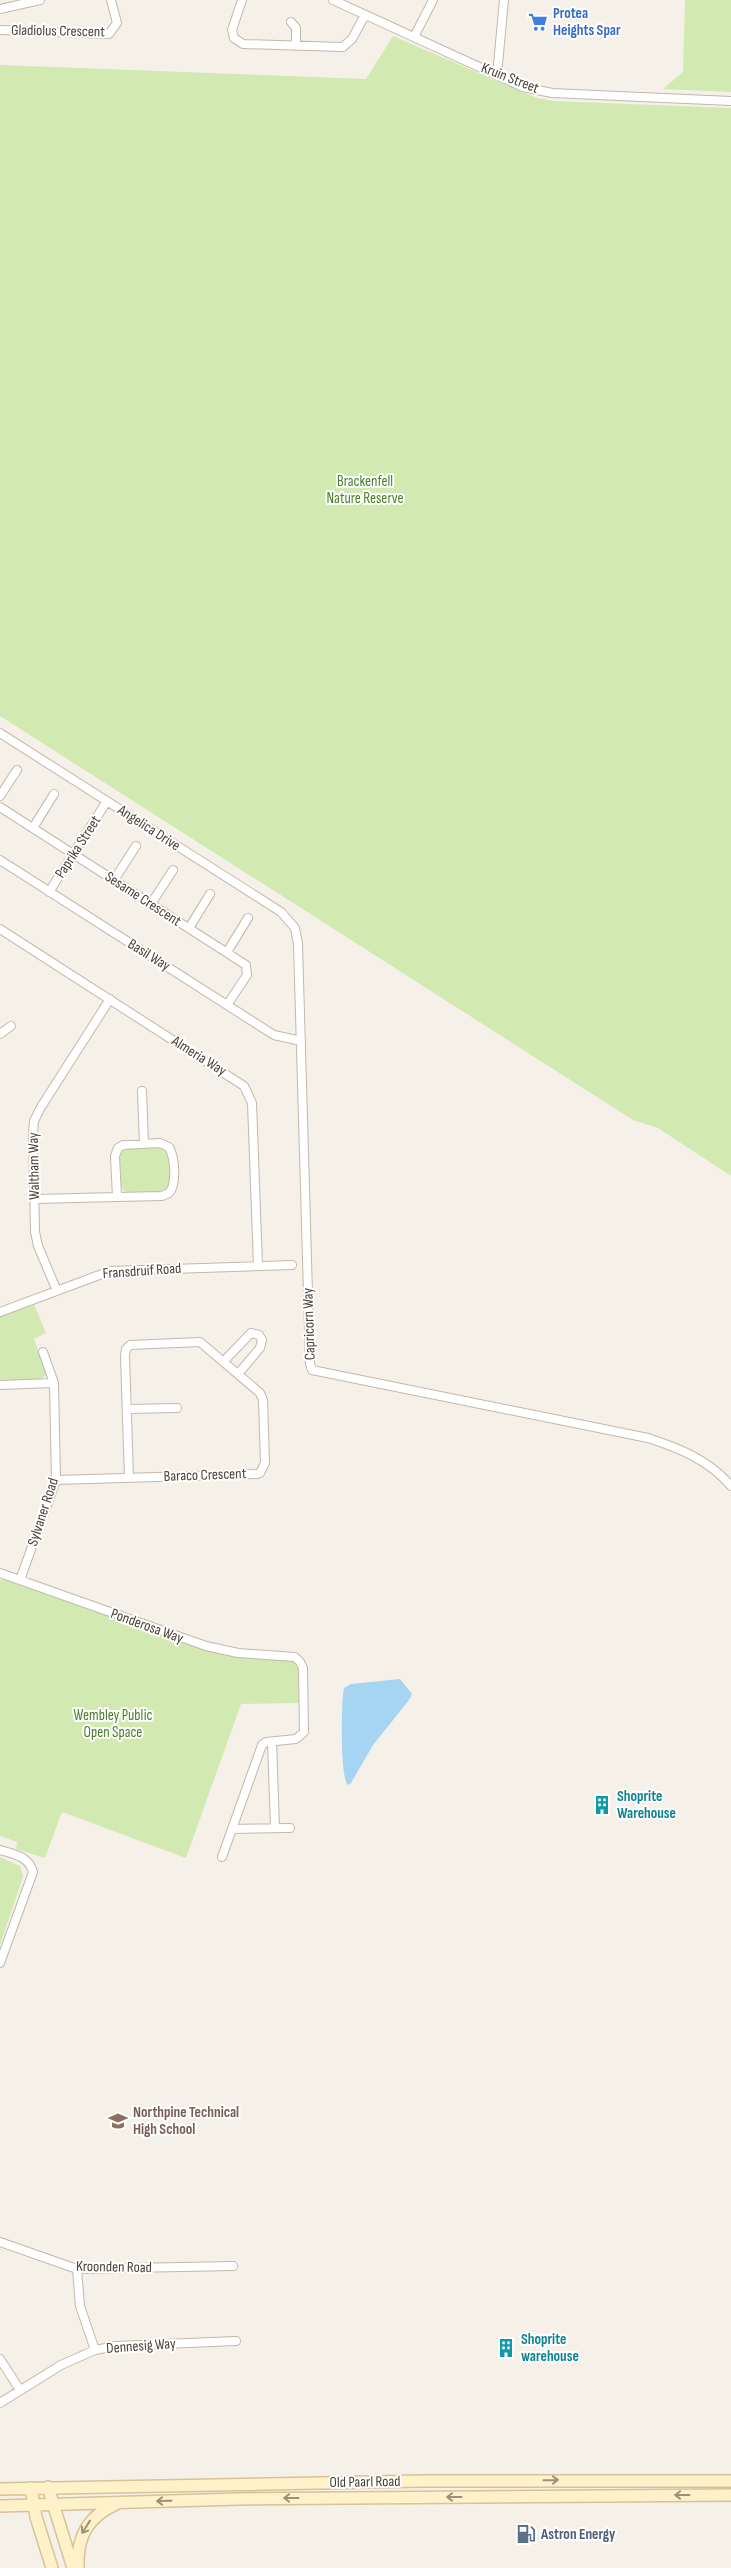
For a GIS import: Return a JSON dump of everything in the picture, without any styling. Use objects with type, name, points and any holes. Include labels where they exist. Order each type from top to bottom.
[{"type":"main road","name":"Old Paarl Road","points":[[0,2489],[453,2481],[731,2481]]},
{"type":"main road","points":[[48,2487],[73,2568]]},
{"type":"main road","points":[[31,2488],[52,2568]]},
{"type":"main road","name":"Old Paarl Road","points":[[0,2506],[120,2502],[731,2495]]},
{"type":"main road","points":[[78,2568],[78,2549],[84,2530],[97,2514],[120,2502]]},
{"type":"street","name":"Gladiolus Crescent","points":[[0,9],[40,0]]},
{"type":"street","name":"Gladiolus Crescent","points":[[0,30],[109,34],[117,23],[111,0]]},
{"type":"street","points":[[242,0],[232,30],[236,41],[243,44],[343,47],[352,39],[366,15]]},
{"type":"street","name":"Kruin Street","points":[[333,0],[523,87],[552,93],[731,101]]},
{"type":"street","points":[[414,37],[433,0]]},
{"type":"street","points":[[497,75],[504,0]]},
{"type":"street","points":[[291,22],[296,28],[296,46]]},
{"type":"street","name":"Angelica Drive","points":[[0,733],[282,912],[295,928]]},
{"type":"street","points":[[0,796],[17,770]]},
{"type":"street","points":[[33,828],[54,794]]},
{"type":"street","name":"Paprika Street","points":[[49,892],[107,802]]},
{"type":"street","name":"Sesame Crescent","points":[[0,807],[246,965],[248,970],[227,1005]]},
{"type":"street","points":[[114,880],[136,846]]},
{"type":"street","name":"Basil Way","points":[[0,860],[274,1035],[301,1041]]},
{"type":"street","points":[[151,904],[173,870]]},
{"type":"street","points":[[189,928],[210,894]]},
{"type":"street","points":[[227,952],[248,918]]},
{"type":"street","name":"Capricorn Way","points":[[295,928],[298,944],[310,1364],[312,1370],[648,1438],[672,1446],[700,1459],[731,1486]]},
{"type":"street","name":"Almeria Way","points":[[0,929],[236,1079],[247,1090],[252,1103],[258,1266]]},
{"type":"street","name":"Waltham Way","points":[[57,1291],[36,1240],[33,1133],[37,1114],[110,999]]},
{"type":"street","points":[[0,1034],[11,1026]]},
{"type":"street","points":[[142,1091],[144,1144]]},
{"type":"street","points":[[35,1199],[162,1196],[172,1190],[174,1184],[171,1150],[164,1143],[123,1145],[117,1150],[117,1197]]},
{"type":"street","name":"Fransdruif Road","points":[[0,1312],[93,1276],[119,1270],[292,1266]]},
{"type":"street","points":[[224,1361],[246,1336],[251,1333],[259,1335],[262,1340],[260,1348],[238,1374]]},
{"type":"street","name":"Baraco Crescent","points":[[56,1480],[129,1478],[257,1474],[262,1471],[265,1463],[263,1400],[257,1390],[224,1361],[197,1341],[130,1344],[125,1352],[129,1478]]},
{"type":"street","name":"Sylvaner Road","points":[[20,1580],[56,1480],[54,1383],[43,1352]]},
{"type":"street","points":[[0,1384],[54,1383]]},
{"type":"street","points":[[127,1409],[177,1408]]},
{"type":"street","name":"Ponderosa Way","points":[[0,1573],[206,1646],[238,1653],[291,1656],[298,1659],[303,1668],[304,1732],[296,1740],[272,1742]]},
{"type":"street","points":[[222,1857],[262,1745],[272,1742],[274,1828]]},
{"type":"street","points":[[232,1828],[290,1828]]},
{"type":"street","points":[[0,1850],[20,1857],[29,1864],[32,1872],[0,1963]]},
{"type":"street","name":"Kroonden Road","points":[[0,2242],[77,2270],[233,2266]]},
{"type":"street","points":[[77,2270],[80,2306],[95,2350]]},
{"type":"street","name":"Dennesig Way","points":[[0,2403],[61,2365],[95,2350],[123,2346],[236,2342]]},
{"type":"street","points":[[0,2359],[20,2390]]},
{"type":"green space","points":[[685,0],[731,0],[731,92],[663,89],[683,72]]},
{"type":"green space","name":"Brackenfell Nature Reserve","points":[[393,36],[537,98],[554,101],[731,108],[731,1176],[658,1128],[633,1120],[0,716],[0,65],[366,79]]},
{"type":"green space","points":[[158,1147],[163,1149],[169,1160],[170,1170],[170,1180],[167,1189],[146,1193],[124,1191],[119,1181],[118,1168],[120,1155],[127,1148]]},
{"type":"green space","points":[[34,1304],[46,1333],[34,1339],[47,1375],[41,1379],[0,1380],[0,1315]]},
{"type":"green space","name":"Wembley Public Open Space","points":[[7,1579],[204,1650],[249,1659],[291,1660],[298,1665],[299,1703],[241,1704],[186,1858],[62,1812],[45,1858],[16,1849],[17,1842],[0,1836],[0,1580]]},
{"type":"green space","points":[[0,1857],[20,1866],[23,1877],[0,1945]]},
{"type":"water","points":[[400,1679],[412,1694],[373,1745],[348,1785],[345,1780],[342,1755],[344,1688],[351,1684]]},
{"type":"place","name":"Protea Heights Spar","points":[[538,22]]},
{"type":"place","name":"Shoprite Warehouse","points":[[602,1805]]},
{"type":"place","name":"Northpine Technical High School","points":[[118,2121]]},
{"type":"place","name":"Shoprite warehouse","points":[[506,2348]]},
{"type":"place","name":"Astron Energy","points":[[526,2534]]}]
